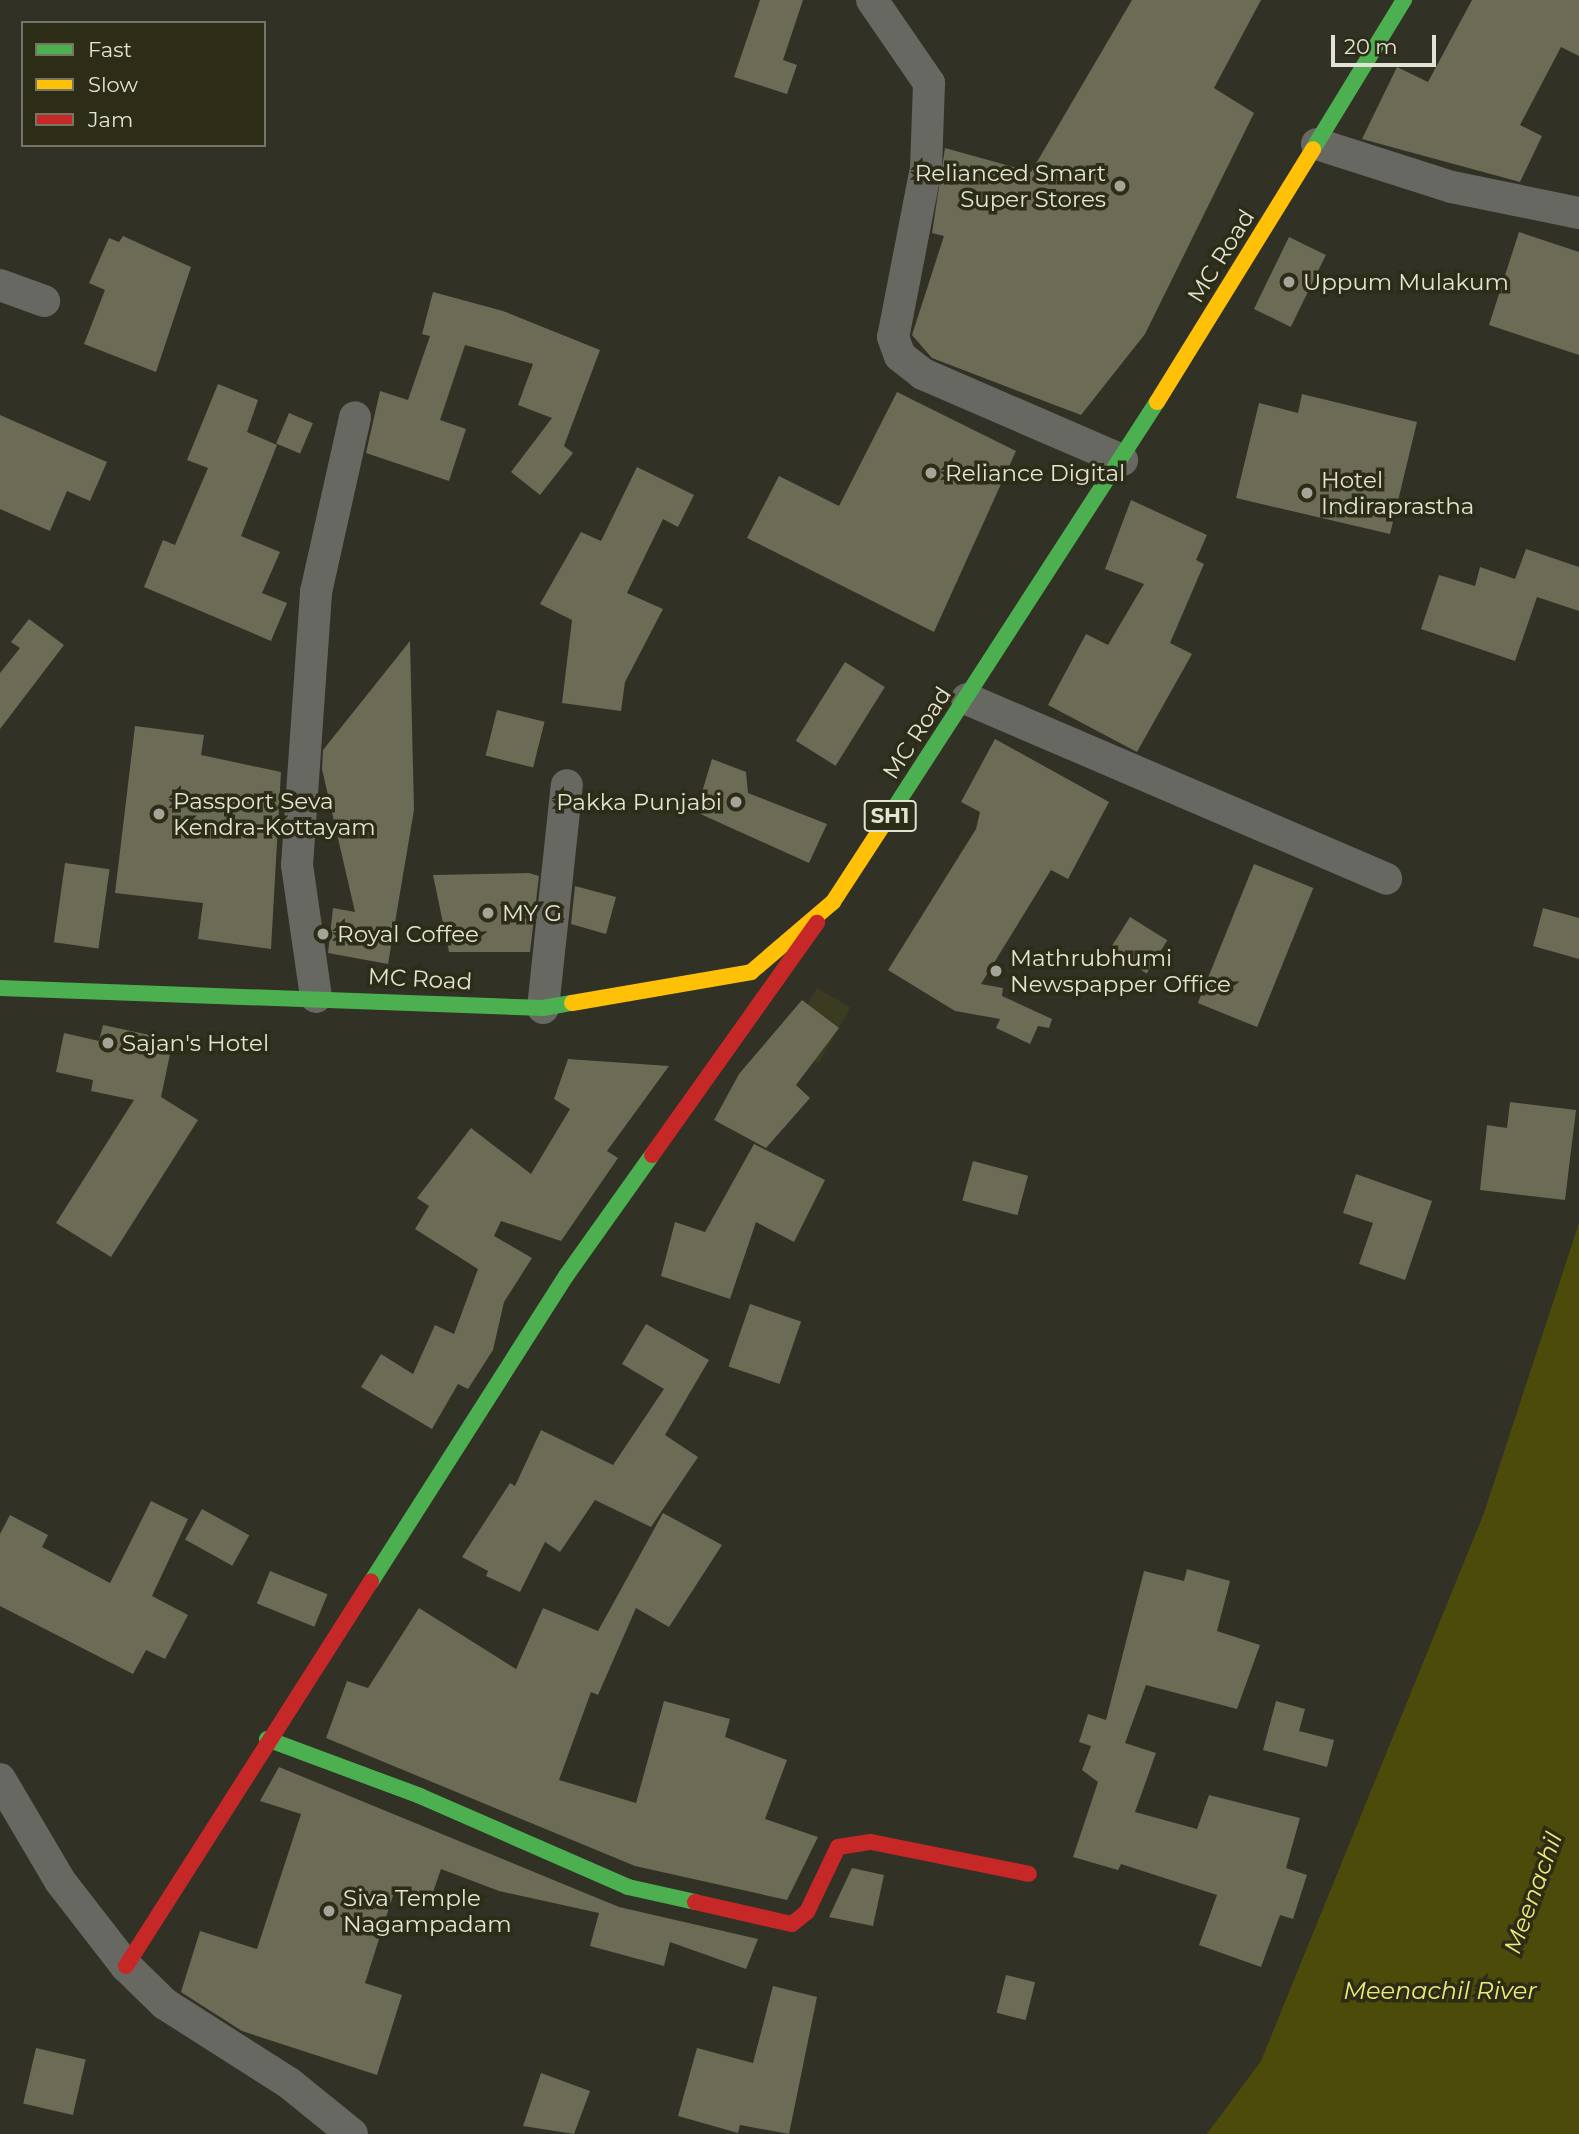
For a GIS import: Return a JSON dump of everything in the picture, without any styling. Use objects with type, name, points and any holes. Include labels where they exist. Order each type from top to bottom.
[{"type":"street","points":[[872,0],[929,83],[926,168],[893,337],[900,356],[923,374],[1122,460]]},
{"type":"street","name":"MC Road","points":[[0,988],[316,997],[543,1008],[751,972],[833,902],[1122,460],[1404,0]]},
{"type":"street","points":[[1317,144],[1452,187],[1579,213]]},
{"type":"street","points":[[0,285],[44,301]]},
{"type":"street","points":[[316,997],[298,851],[316,592],[355,417]]},
{"type":"street","points":[[967,699],[1386,880]]},
{"type":"street","points":[[543,1008],[567,785]]},
{"type":"street","points":[[127,1966],[267,1739],[566,1276],[833,902]]},
{"type":"street","points":[[267,1739],[420,1796],[628,1887],[792,1924],[807,1912],[838,1847],[871,1842],[1029,1874]]},
{"type":"street","points":[[0,1779],[60,1881],[127,1966],[165,2004],[289,2083],[352,2134]]},
{"type":"shaded area","points":[[817,988],[851,1007],[818,1064],[784,1044]]},
{"type":"water","name":"Meenachil River","points":[[1579,1223],[1579,2134],[1207,2134],[1261,2061],[1484,1513]]},
{"type":"building","points":[[760,0],[803,0],[783,60],[797,65],[787,94],[734,77]]},
{"type":"building","points":[[1132,0],[1261,0],[1214,88],[1254,113],[1145,334],[1081,415],[932,358],[912,335],[944,236],[932,233],[945,148],[1031,172]]},
{"type":"building","points":[[1472,0],[1579,0],[1579,56],[1561,47],[1520,125],[1542,136],[1520,182],[1362,139],[1397,67],[1428,82]]},
{"type":"building","points":[[1519,232],[1579,252],[1579,355],[1489,325]]},
{"type":"building","points":[[123,236],[191,267],[156,372],[84,344],[105,290],[89,283],[109,238],[119,242]]},
{"type":"building","name":"Uppum Mulakum","points":[[1289,237],[1326,255],[1291,327],[1254,309]]},
{"type":"building","points":[[433,292],[503,311],[600,350],[564,446],[573,453],[540,495],[511,472],[552,418],[518,405],[533,364],[465,345],[440,420],[466,429],[449,481],[366,453],[380,391],[408,400],[430,336],[422,334]]},
{"type":"building","points":[[218,384],[258,400],[247,432],[277,445],[241,536],[280,552],[262,593],[287,603],[271,641],[144,587],[163,540],[175,545],[208,468],[187,460]]},
{"type":"building","points":[[897,392],[1016,451],[934,632],[747,538],[779,476],[839,506]]},
{"type":"building","points":[[1302,394],[1417,422],[1390,534],[1236,498],[1259,403],[1298,413]]},
{"type":"building","points":[[289,413],[313,423],[300,454],[276,443]]},
{"type":"building","points":[[0,415],[107,462],[90,501],[67,491],[50,531],[0,509]]},
{"type":"building","points":[[637,467],[694,495],[678,527],[663,519],[627,593],[663,609],[625,682],[621,711],[562,703],[572,620],[540,604],[581,532],[601,541]]},
{"type":"building","points":[[1131,500],[1207,535],[1196,560],[1204,564],[1170,643],[1192,654],[1137,752],[1048,705],[1086,634],[1108,645],[1144,584],[1105,569]]},
{"type":"building","points":[[1526,549],[1579,567],[1579,611],[1537,597],[1515,661],[1421,629],[1439,575],[1475,586],[1480,567],[1515,579]]},
{"type":"building","points":[[29,619],[64,645],[0,729],[0,673],[20,648],[11,642]]},
{"type":"building","points":[[410,641],[414,810],[388,964],[328,953],[333,908],[355,912],[322,769],[323,750]]},
{"type":"building","points":[[845,662],[885,687],[836,766],[796,741]]},
{"type":"building","points":[[497,710],[545,722],[533,767],[486,756]]},
{"type":"building","points":[[135,726],[204,735],[201,755],[281,772],[271,949],[198,939],[203,903],[115,893]]},
{"type":"building","points":[[995,739],[1109,802],[1068,879],[1051,870],[981,984],[1003,988],[1002,996],[1052,1019],[1049,1028],[1038,1026],[1030,1044],[996,1028],[1000,1019],[955,1011],[888,970],[976,829],[980,812],[961,802]]},
{"type":"building","name":"Pakka Punjabi","points":[[712,759],[746,772],[748,793],[827,824],[809,863],[696,812]]},
{"type":"building","points":[[65,863],[110,869],[98,948],[54,942]]},
{"type":"building","points":[[1254,864],[1313,888],[1257,1027],[1198,1003]]},
{"type":"building","name":"MY G","points":[[529,873],[539,876],[530,952],[449,952],[433,875]]},
{"type":"building","points":[[575,886],[616,897],[606,934],[571,924]]},
{"type":"building","points":[[1543,908],[1579,918],[1579,959],[1533,946]]},
{"type":"building","points":[[1130,917],[1167,940],[1147,973],[1109,950]]},
{"type":"building","points":[[802,1000],[839,1028],[796,1085],[810,1098],[766,1148],[714,1120],[739,1074]]},
{"type":"building","points":[[103,1025],[173,1040],[161,1097],[198,1120],[111,1257],[56,1223],[134,1100],[91,1091],[93,1080],[56,1072],[64,1033],[99,1041]]},
{"type":"building","points":[[568,1059],[669,1066],[607,1151],[618,1158],[561,1241],[501,1221],[494,1236],[532,1258],[504,1302],[493,1350],[468,1389],[458,1384],[432,1429],[361,1387],[381,1354],[413,1374],[435,1325],[454,1334],[478,1269],[415,1229],[429,1206],[417,1198],[471,1128],[531,1174],[570,1109],[554,1099]]},
{"type":"building","points":[[1510,1102],[1576,1110],[1565,1200],[1480,1190],[1487,1125],[1507,1128]]},
{"type":"building","points":[[754,1144],[825,1180],[794,1242],[756,1222],[730,1299],[661,1276],[675,1222],[705,1232]]},
{"type":"building","points":[[973,1161],[1028,1176],[1017,1215],[962,1201]]},
{"type":"building","points":[[1356,1174],[1432,1201],[1405,1280],[1359,1264],[1373,1223],[1343,1213]]},
{"type":"building","points":[[750,1304],[801,1322],[780,1384],[729,1366]]},
{"type":"building","points":[[646,1324],[709,1360],[665,1435],[698,1457],[651,1527],[595,1500],[560,1552],[545,1542],[520,1592],[486,1576],[488,1571],[462,1557],[510,1483],[515,1486],[541,1430],[613,1465],[664,1389],[622,1364]]},
{"type":"building","points":[[151,1501],[188,1519],[152,1596],[188,1615],[165,1659],[146,1650],[133,1674],[0,1606],[0,1534],[10,1515],[48,1535],[42,1547],[110,1583]]},
{"type":"building","points":[[202,1509],[249,1535],[232,1566],[185,1540]]},
{"type":"building","points":[[663,1513],[722,1545],[669,1627],[636,1608],[598,1695],[591,1692],[559,1780],[636,1803],[664,1701],[730,1719],[725,1737],[787,1760],[765,1819],[818,1837],[787,1900],[635,1866],[326,1738],[347,1681],[368,1688],[419,1608],[516,1669],[543,1608],[598,1631]]},
{"type":"building","points":[[1187,1569],[1230,1581],[1217,1631],[1260,1645],[1237,1709],[1146,1685],[1125,1743],[1156,1753],[1135,1812],[1197,1829],[1209,1795],[1300,1818],[1286,1868],[1307,1875],[1293,1919],[1280,1915],[1261,1967],[1199,1945],[1217,1895],[1121,1864],[1118,1870],[1073,1857],[1098,1782],[1082,1770],[1091,1746],[1079,1742],[1088,1714],[1106,1720],[1144,1571],[1184,1581]]},
{"type":"building","points":[[270,1571],[327,1594],[314,1627],[257,1603]]},
{"type":"building","points":[[1276,1701],[1305,1709],[1299,1731],[1334,1740],[1327,1767],[1263,1750]]},
{"type":"building","points":[[279,1767],[619,1907],[758,1939],[746,1969],[670,1942],[664,1966],[590,1946],[599,1913],[499,1891],[441,1869],[431,1898],[396,1886],[365,1983],[402,1995],[377,2075],[242,2031],[181,1992],[200,1931],[257,1949],[301,1814],[260,1801]]},
{"type":"building","points":[[852,1868],[884,1875],[873,1926],[829,1917]]},
{"type":"building","points":[[1006,1975],[1035,1982],[1026,2020],[997,2013]]},
{"type":"building","points":[[773,1986],[817,1997],[789,2134],[740,2125],[738,2133],[678,2116],[697,2048],[753,2063]]},
{"type":"building","points":[[36,2048],[86,2059],[73,2115],[23,2104]]},
{"type":"building","points":[[541,2073],[590,2091],[574,2134],[523,2126]]},
{"type":"traffic: fast","points":[[1313,149],[1404,0]]},
{"type":"traffic: fast","points":[[891,813],[1157,402]]},
{"type":"traffic: fast","points":[[0,988],[543,1008],[572,1003]]},
{"type":"traffic: fast","points":[[371,1582],[566,1276],[652,1155]]},
{"type":"traffic: fast","points":[[267,1739],[420,1796],[628,1887],[695,1902]]},
{"type":"traffic: slow","points":[[1157,402],[1313,149]]},
{"type":"traffic: slow","points":[[572,1003],[751,972],[833,902],[891,813]]},
{"type":"traffic: jam","points":[[652,1155],[817,923]]},
{"type":"traffic: jam","points":[[126,1966],[371,1582]]},
{"type":"traffic: jam","points":[[695,1902],[792,1924],[807,1912],[838,1847],[871,1842],[1029,1874]]},
{"type":"place","name":"Relianced Smart Super Stores","points":[[1120,186]]},
{"type":"place","name":"Uppum Mulakum","points":[[1289,282]]},
{"type":"place","name":"Reliance Digital","points":[[931,473]]},
{"type":"place","name":"Hotel Indiraprastha","points":[[1307,493]]},
{"type":"place","name":"Pakka Punjabi","points":[[736,802]]},
{"type":"place","name":"Passport Seva Kendra-Kottayam","points":[[159,814]]},
{"type":"place","name":"MY G","points":[[488,913]]},
{"type":"place","name":"Royal Coffee","points":[[323,934]]},
{"type":"place","name":"Mathrubhumi Newspapper Office","points":[[996,971]]},
{"type":"place","name":"Sajan's Hotel","points":[[108,1043]]},
{"type":"place","name":"Siva Temple Nagampadam","points":[[329,1911]]},
{"type":"water label","name":"Meenachil","points":[[1533,1893]]}]
